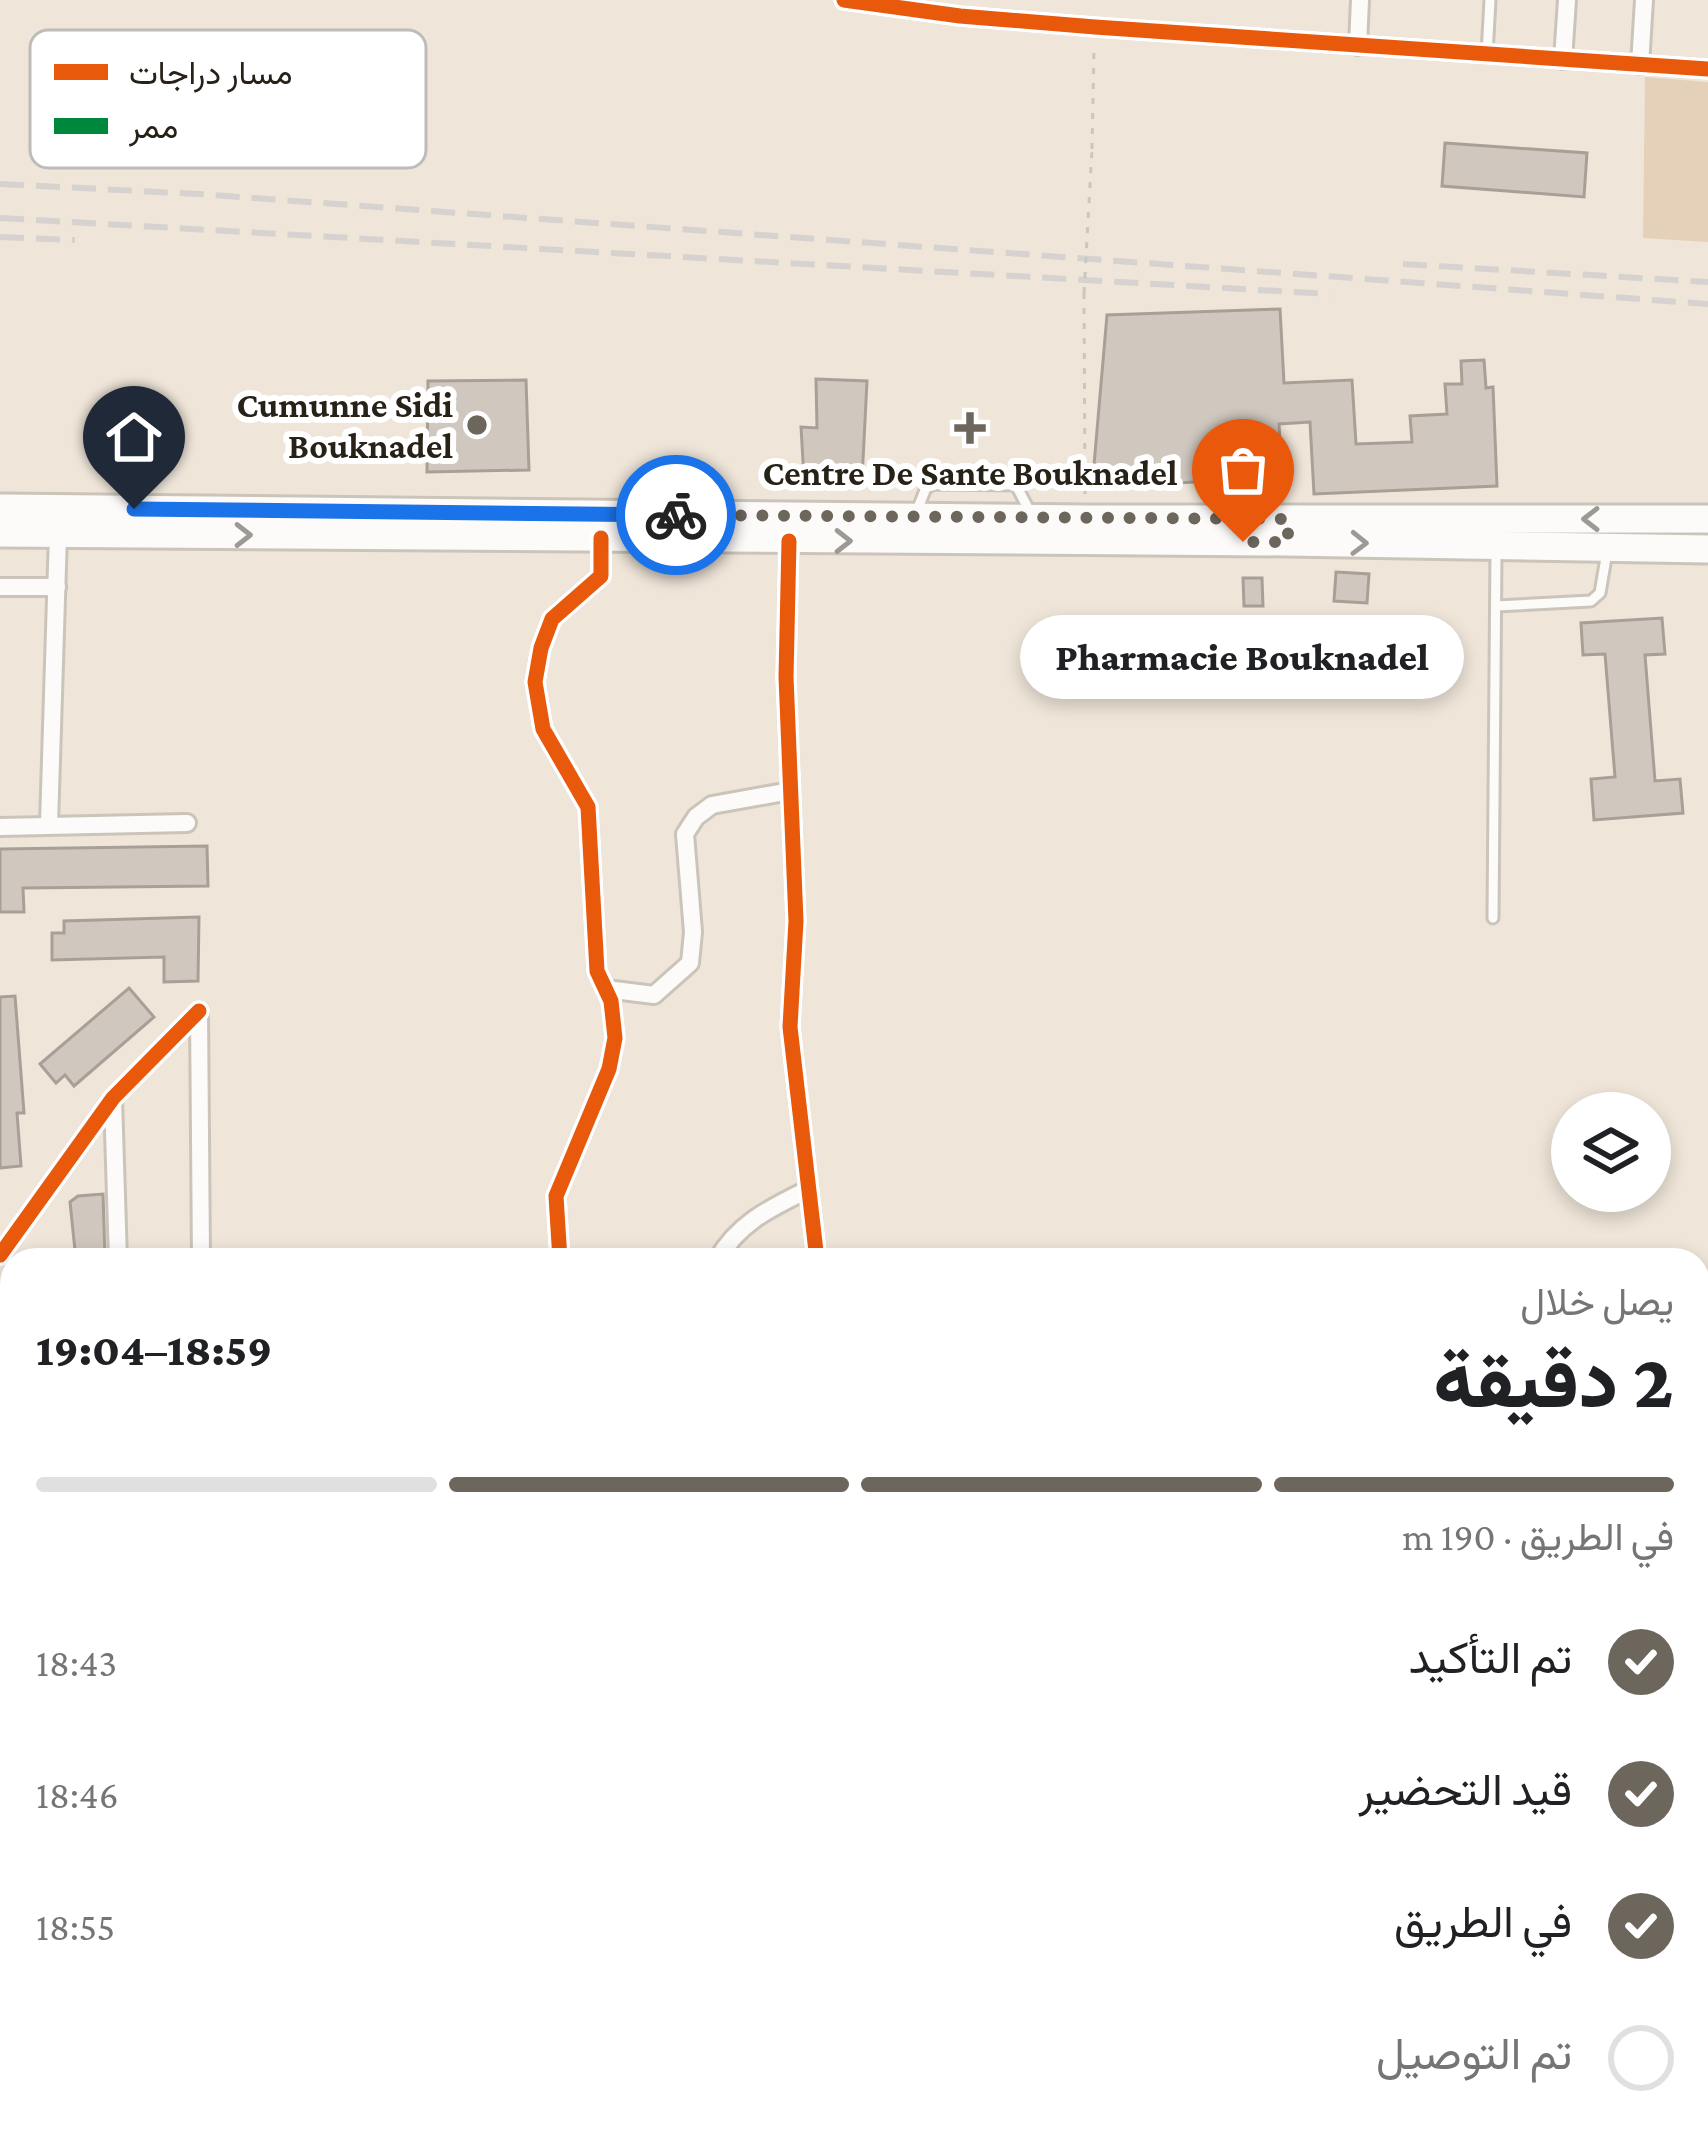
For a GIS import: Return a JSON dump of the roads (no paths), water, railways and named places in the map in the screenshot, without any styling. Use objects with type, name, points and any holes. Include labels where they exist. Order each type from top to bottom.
[{"type":"main road","points":[[0,508],[645,527],[914,518],[1032,530],[1086,519],[1288,530]]},
{"type":"main road","points":[[0,533],[602,538],[645,527],[789,541],[1032,530],[1495,532],[1708,519]]},
{"type":"main road","points":[[1495,532],[1608,547],[1708,549]]},
{"type":"street","points":[[844,0],[1095,27],[1708,69]]},
{"type":"street","points":[[1358,46],[1360,0]]},
{"type":"street","points":[[1563,60],[1568,0]]},
{"type":"street","points":[[1640,65],[1644,0]]},
{"type":"street","points":[[49,824],[58,534]]},
{"type":"street","points":[[559,1248],[556,1196],[615,1038],[598,971],[588,807],[543,729],[536,682],[541,647],[552,619],[601,576],[602,538]]},
{"type":"street","points":[[789,541],[786,677],[796,921],[790,1027],[815,1248]]},
{"type":"street","points":[[0,586],[56,587]]},
{"type":"street","points":[[606,989],[654,994],[690,963],[693,932],[685,834],[696,817],[712,805],[790,791]]},
{"type":"street","points":[[0,827],[187,823]]},
{"type":"street","points":[[5,1248],[113,1098],[199,1011],[201,1248]]},
{"type":"street","points":[[113,1098],[118,1248]]},
{"type":"street","points":[[724,1248],[757,1214],[808,1190]]},
{"type":"lane","points":[[1487,54],[1490,0]]},
{"type":"lane","points":[[1493,918],[1495,532]]},
{"type":"lane","points":[[1496,605],[1591,601],[1600,592],[1608,547]]},
{"type":"railway","points":[[0,184],[199,194],[1708,304]]},
{"type":"railway","points":[[0,218],[1330,294]]},
{"type":"railway","points":[[0,237],[75,240]]},
{"type":"railway","points":[[1403,264],[1708,282]]},
{"type":"place","name":"Cumunne Sidi Bouknadel","points":[[477,425]]},
{"type":"place","name":"Centre De Sante Bouknadel","points":[[970,428]]},
{"type":"place","name":"Pharmacie Bouknadel","points":[[1243,542]]}]
